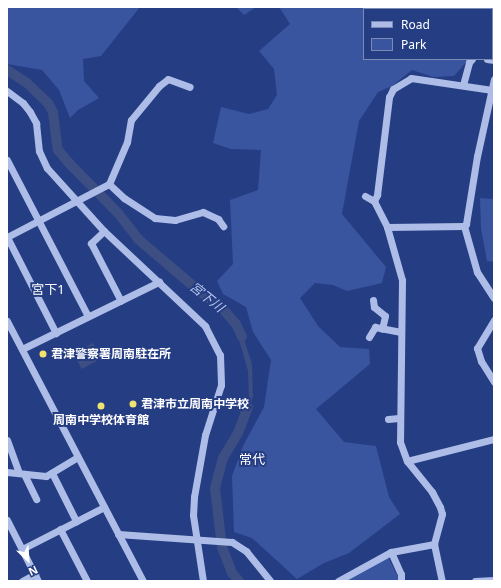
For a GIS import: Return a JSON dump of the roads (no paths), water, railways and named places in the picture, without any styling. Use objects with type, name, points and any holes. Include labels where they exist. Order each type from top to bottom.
[{"type":"street","points":[[464,85],[468,62],[471,60]]},
{"type":"street","points":[[374,201],[391,92],[412,78],[492,90]]},
{"type":"street","points":[[56,333],[7,237],[107,185],[127,142],[131,120],[159,86],[168,79],[190,87]]},
{"type":"street","points":[[494,79],[492,103],[477,156],[466,224],[464,226],[477,272],[494,298]]},
{"type":"street","points":[[7,91],[23,103],[36,122],[39,151],[47,168],[104,231],[205,326],[220,355],[222,371],[221,385],[205,435],[197,475],[193,515],[203,581]]},
{"type":"street","points":[[7,160],[88,316]]},
{"type":"street","points":[[107,185],[155,218],[175,220],[203,212],[218,219],[223,226]]},
{"type":"street","points":[[365,196],[374,201],[387,227],[402,280],[398,418],[400,442],[407,461],[432,492],[440,507],[442,514],[434,544],[442,581]]},
{"type":"street","points":[[387,227],[464,226]]},
{"type":"street","points":[[104,231],[91,243],[121,301]]},
{"type":"street","points":[[22,349],[159,282]]},
{"type":"street","points":[[373,300],[374,307],[385,316],[382,329]]},
{"type":"street","points":[[494,320],[477,348],[481,361],[494,382]]},
{"type":"street","points":[[7,321],[143,581]]},
{"type":"street","points":[[369,337],[373,329],[400,332]]},
{"type":"street","points":[[388,419],[398,418]]},
{"type":"street","points":[[407,461],[494,439]]},
{"type":"street","points":[[7,440],[36,499]]},
{"type":"street","points":[[7,472],[46,476],[78,457]]},
{"type":"street","points":[[52,473],[76,521]]},
{"type":"street","points":[[22,548],[104,507]]},
{"type":"street","points":[[7,520],[10,533],[22,548],[38,581]]},
{"type":"street","points":[[60,529],[87,581]]},
{"type":"street","points":[[118,534],[213,539],[232,542],[250,555],[270,581]]},
{"type":"street","points":[[338,581],[391,552],[434,544]]},
{"type":"street","points":[[391,552],[403,578],[401,581]]},
{"type":"street","points":[[22,581],[35,574]]},
{"type":"street","points":[[475,581],[494,580]]},
{"type":"waterway","name":"宮下川","points":[[7,70],[27,83],[48,103],[53,112],[58,150],[68,162],[118,213],[138,239],[199,291],[222,308],[236,324],[242,337]]},
{"type":"waterway","name":"宮下川","points":[[239,581],[232,573],[222,547],[215,488],[223,458],[238,433],[248,407]]},
{"type":"place","name":"君津警察署周南駐在所","points":[[43,354]]},
{"type":"place","name":"君津市立周南中学校","points":[[133,404]]},
{"type":"place","name":"周南中学校体育館","points":[[101,406]]},
{"type":"district","name":"宮下1","points":[[48,289]]},
{"type":"district","name":"常代","points":[[252,459]]}]
